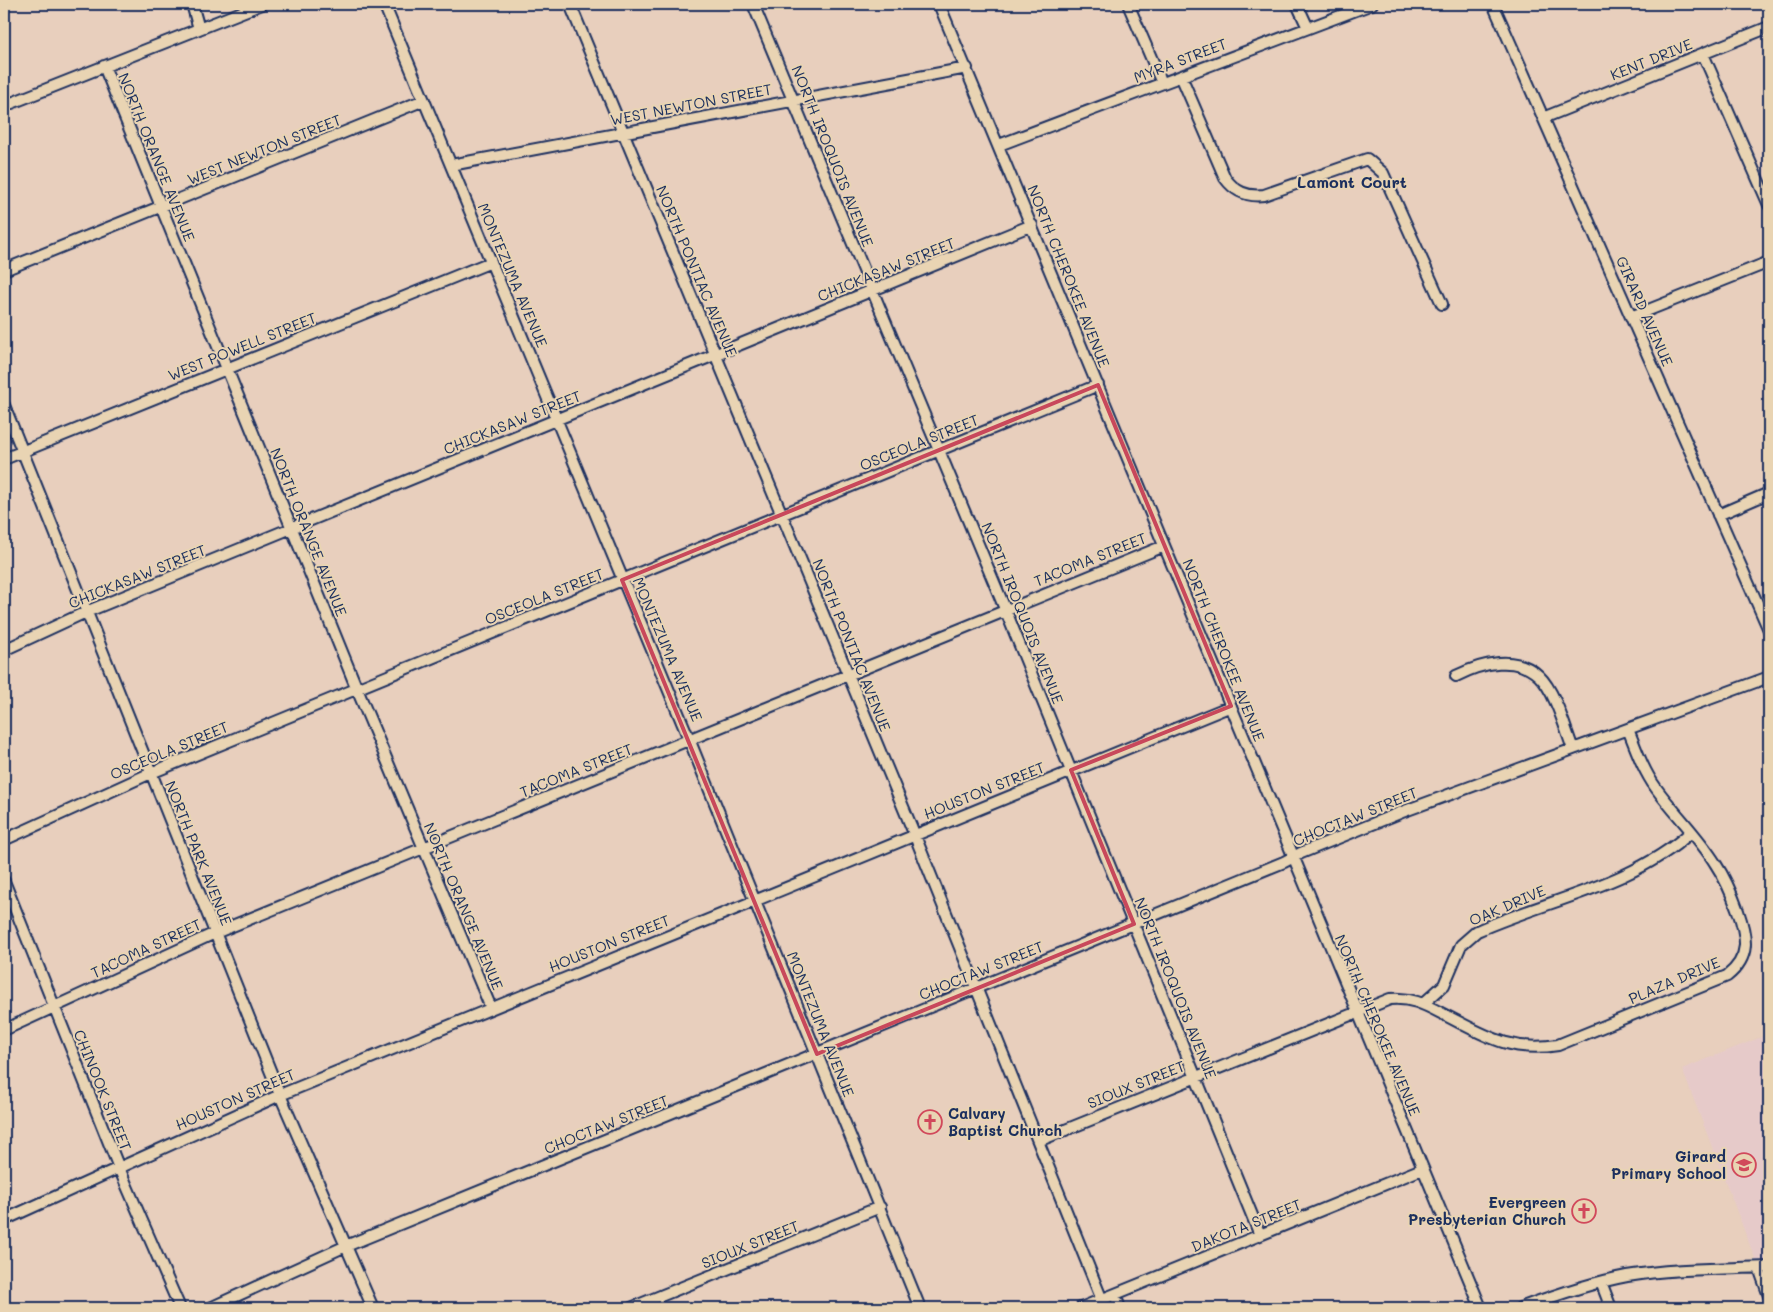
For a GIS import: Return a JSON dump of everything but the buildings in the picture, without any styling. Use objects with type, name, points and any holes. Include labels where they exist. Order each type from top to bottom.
[{"type":"street","points":[[192,4],[199,29]]},
{"type":"street","points":[[4,106],[262,4]]},
{"type":"street","name":"MONTEZUMA AVENUE","points":[[385,4],[622,580],[690,739],[920,1308]]},
{"type":"street","name":"NORTH PONTIAC AVENUE","points":[[570,4],[914,834],[1102,1300]]},
{"type":"street","name":"NORTH IROQUOIS AVENUE","points":[[753,4],[1071,770],[1260,1235]]},
{"type":"street","name":"NORTH CHEROKEE AVENUE","points":[[939,4],[1480,1308]]},
{"type":"street","points":[[1128,4],[1162,83]]},
{"type":"street","points":[[1297,4],[1308,28]]},
{"type":"street","name":"MYRA STREET","points":[[999,145],[1372,4]]},
{"type":"street","name":"GIRARD AVENUE","points":[[1493,4],[1769,630]]},
{"type":"street","name":"KENT DRIVE","points":[[1543,118],[1769,27]]},
{"type":"street","points":[[1703,54],[1769,205]]},
{"type":"street","name":"NORTH ORANGE AVENUE","points":[[104,66],[357,689],[491,1008]]},
{"type":"street","name":"WEST NEWTON STREET","points":[[451,165],[967,68]]},
{"type":"street","points":[[1182,76],[1225,178],[1242,193],[1258,196],[1269,194],[1367,159],[1383,173],[1442,304]]},
{"type":"street","name":"WEST NEWTON STREET","points":[[4,270],[424,100]]},
{"type":"street","name":"CHICKASAW STREET","points":[[4,650],[86,612],[1032,225]]},
{"type":"street","name":"WEST POWELL STREET","points":[[4,459],[491,262]]},
{"type":"street","points":[[1631,317],[1769,262]]},
{"type":"street","name":"OSCEOLA STREET","points":[[4,840],[151,773],[1098,385]]},
{"type":"street","name":"NORTH PARK AVENUE","points":[[4,405],[280,1095],[373,1308]]},
{"type":"street","points":[[1718,515],[1769,494]]},
{"type":"street","name":"TACOMA STREET","points":[[4,1030],[215,933],[1164,546]]},
{"type":"street","points":[[1456,676],[1473,667],[1485,664],[1515,664],[1528,668],[1540,676],[1547,687],[1573,749]]},
{"type":"street","name":"CHOCTAW STREET","points":[[210,1308],[346,1246],[1134,924],[1402,812],[1769,677]]},
{"type":"street","name":"HOUSTON STREET","points":[[4,1220],[280,1095],[1230,706]]},
{"type":"street","name":"PLAZA DRIVE","points":[[1423,1004],[1498,1041],[1526,1048],[1541,1048],[1558,1045],[1727,976],[1735,969],[1745,950],[1744,930],[1731,892],[1714,862],[1649,778],[1628,729]]},
{"type":"street","name":"OAK DRIVE","points":[[1423,1004],[1444,985],[1462,945],[1477,931],[1634,871],[1664,854],[1691,832]]},
{"type":"street","name":"CHINOOK STREET","points":[[4,881],[118,1168],[180,1308]]},
{"type":"street","points":[[1357,1012],[1390,999],[1410,999],[1423,1004]]},
{"type":"street","name":"SIOUX STREET","points":[[1038,1140],[1357,1012]]},
{"type":"street","name":"DAKOTA STREET","points":[[1081,1308],[1422,1169]]},
{"type":"street","name":"SIOUX STREET","points":[[631,1308],[880,1207]]},
{"type":"street","points":[[1520,1308],[1551,1296],[1601,1282],[1636,1275],[1672,1271],[1764,1267],[1769,1296]]},
{"type":"street","points":[[1601,1282],[1611,1308]]},
{"type":"street","points":[[1115,1295],[1120,1308]]},
{"type":"highlighted area","points":[[1098,385],[1231,706],[1071,770],[1134,924],[817,1054],[622,580]]},
{"type":"shaded area","name":"Girard Primary School","points":[[1769,1034],[1769,1261],[1756,1261],[1682,1069]]},
{"type":"place","name":"Calvary Baptist Church","points":[[930,1122]]},
{"type":"place","name":"Girard Primary School","points":[[1744,1165]]},
{"type":"place","name":"Evergreen Presbyterian Church","points":[[1584,1211]]},
{"type":"district","name":"Lamont Court","points":[[1352,181]]}]
